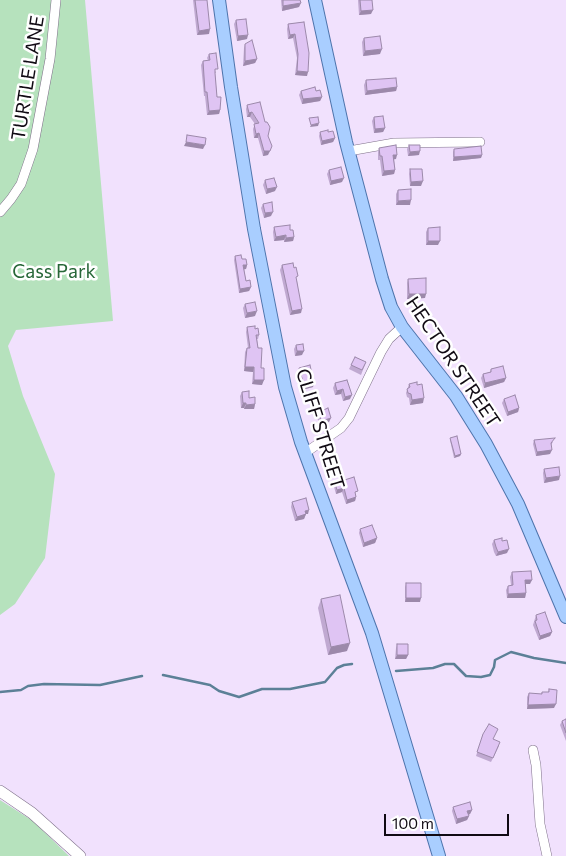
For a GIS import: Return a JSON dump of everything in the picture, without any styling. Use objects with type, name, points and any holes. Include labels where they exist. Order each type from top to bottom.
[{"type":"main road","name":"CLIFF STREET","points":[[219,0],[230,87],[256,238],[285,387],[305,453],[374,639],[439,856]]},
{"type":"main road","name":"HECTOR STREET","points":[[315,0],[349,151],[391,307],[402,327],[456,396],[486,444],[518,504],[566,617]]},
{"type":"main road","points":[[1,794],[51,828],[80,856]]},
{"type":"street","name":"TURTLE LANE","points":[[0,212],[12,199],[21,184],[33,149],[50,59],[56,0]]},
{"type":"street","points":[[349,151],[394,143],[480,142]]},
{"type":"street","points":[[305,453],[341,428],[349,418],[381,352],[389,339],[402,327]]},
{"type":"street","points":[[533,750],[536,765],[540,824],[547,856]]},
{"type":"green space","name":"Cass Park","points":[[0,0],[85,0],[113,321],[16,330],[8,346],[23,396],[55,474],[45,558],[15,604],[0,615]]},
{"type":"green space","points":[[0,800],[33,821],[69,856],[0,856]]},
{"type":"building","points":[[195,0],[207,0],[210,29],[199,31]]},
{"type":"building","points":[[283,0],[300,0],[301,3],[283,6]]},
{"type":"building","points":[[360,0],[372,0],[373,10],[361,11]]},
{"type":"building","points":[[246,19],[248,35],[238,36],[236,20]]},
{"type":"building","points":[[304,22],[309,53],[308,72],[297,71],[298,54],[295,34],[290,35],[288,24]]},
{"type":"building","points":[[380,36],[382,49],[365,51],[364,38]]},
{"type":"building","points":[[252,40],[257,59],[245,61],[245,44]]},
{"type":"building","points":[[216,53],[218,69],[215,69],[215,73],[217,97],[221,97],[220,110],[209,111],[207,92],[205,92],[203,61],[210,60],[209,54]]},
{"type":"building","points":[[396,78],[397,87],[367,91],[366,80]]},
{"type":"building","points":[[315,87],[316,91],[320,90],[322,97],[303,99],[301,91]]},
{"type":"building","points":[[260,102],[265,122],[270,127],[268,136],[272,146],[270,151],[264,151],[259,133],[256,134],[254,124],[259,123],[252,112],[249,113],[247,105]]},
{"type":"building","points":[[383,116],[385,128],[375,129],[374,117]]},
{"type":"building","points":[[318,117],[319,123],[311,125],[309,118]]},
{"type":"building","points":[[328,130],[328,132],[333,131],[335,138],[322,141],[320,132]]},
{"type":"building","points":[[187,135],[206,138],[205,145],[186,142]]},
{"type":"building","points":[[396,145],[397,155],[393,155],[395,170],[384,171],[379,148]]},
{"type":"building","points":[[409,145],[420,145],[420,151],[410,152]]},
{"type":"building","points":[[481,146],[482,155],[454,157],[454,149]]},
{"type":"building","points":[[341,167],[344,178],[331,181],[329,170]]},
{"type":"building","points":[[410,169],[422,169],[423,181],[411,182]]},
{"type":"building","points":[[274,178],[277,187],[267,189],[265,180]]},
{"type":"building","points":[[411,189],[411,200],[398,201],[398,190]]},
{"type":"building","points":[[272,202],[273,212],[265,213],[263,204]]},
{"type":"building","points":[[290,225],[290,230],[293,230],[294,237],[286,238],[286,235],[276,237],[274,227]]},
{"type":"building","points":[[440,227],[440,241],[428,241],[428,228]]},
{"type":"building","points":[[241,255],[242,259],[246,259],[247,265],[243,265],[246,281],[250,280],[251,287],[240,289],[235,256]]},
{"type":"building","points":[[293,263],[298,276],[296,277],[302,309],[292,311],[282,265]]},
{"type":"building","points":[[426,278],[426,294],[409,294],[408,279]]},
{"type":"building","points":[[255,302],[257,311],[247,313],[245,304]]},
{"type":"building","points":[[255,326],[255,329],[258,328],[259,335],[256,335],[258,348],[262,348],[261,368],[264,368],[264,380],[254,380],[254,367],[245,367],[247,348],[250,348],[247,327]]},
{"type":"building","points":[[303,344],[304,351],[297,351],[296,345]]},
{"type":"building","points":[[355,357],[366,362],[362,370],[351,365]]},
{"type":"building","points":[[310,365],[314,383],[304,385],[299,368]]},
{"type":"building","points":[[503,366],[506,378],[485,383],[483,374],[491,372],[491,369]]},
{"type":"building","points":[[347,380],[352,395],[345,397],[343,389],[337,391],[335,383]]},
{"type":"building","points":[[417,382],[417,385],[422,384],[424,398],[412,400],[411,394],[408,393],[407,389],[410,387],[409,384]]},
{"type":"building","points":[[249,391],[249,398],[255,397],[255,404],[246,405],[246,403],[243,403],[242,392]]},
{"type":"building","points":[[515,395],[519,408],[508,412],[504,399]]},
{"type":"building","points":[[328,408],[331,418],[321,421],[319,412]]},
{"type":"building","points":[[457,436],[461,454],[455,456],[450,438]]},
{"type":"building","points":[[555,438],[551,443],[552,450],[537,452],[534,440]]},
{"type":"building","points":[[559,467],[560,476],[546,478],[544,469]]},
{"type":"building","points":[[354,477],[358,491],[355,492],[356,497],[347,500],[344,488],[337,490],[335,483]]},
{"type":"building","points":[[306,498],[309,510],[305,511],[306,514],[297,517],[292,502]]},
{"type":"building","points":[[372,525],[377,538],[364,543],[360,529]]},
{"type":"building","points":[[502,538],[502,541],[507,540],[509,549],[498,552],[494,540]]},
{"type":"building","points":[[531,571],[532,580],[525,580],[526,593],[508,594],[508,586],[513,585],[512,572]]},
{"type":"building","points":[[406,583],[421,583],[421,598],[406,598]]},
{"type":"building","points":[[340,595],[350,643],[331,647],[321,599]]},
{"type":"building","points":[[545,612],[552,632],[540,636],[535,621],[537,620],[536,615]]},
{"type":"building","points":[[397,644],[408,644],[408,655],[397,655]]},
{"type":"building","points":[[549,689],[557,690],[556,704],[528,705],[529,693],[542,694],[542,692],[549,692]]},
{"type":"building","points":[[566,719],[566,733],[562,721]]},
{"type":"building","points":[[489,724],[498,729],[493,739],[500,742],[493,758],[477,752],[483,734]]},
{"type":"building","points":[[470,802],[472,810],[467,811],[469,816],[457,819],[453,807]]},
{"type":"waterway","points":[[396,671],[454,664],[466,676],[481,677],[490,675],[495,660],[511,652],[566,663]]},
{"type":"waterway","points":[[163,675],[210,685],[219,691],[239,697],[262,689],[290,689],[325,682],[337,668],[352,664]]},
{"type":"waterway","points":[[0,692],[21,690],[28,686],[44,684],[100,685],[142,676]]}]
